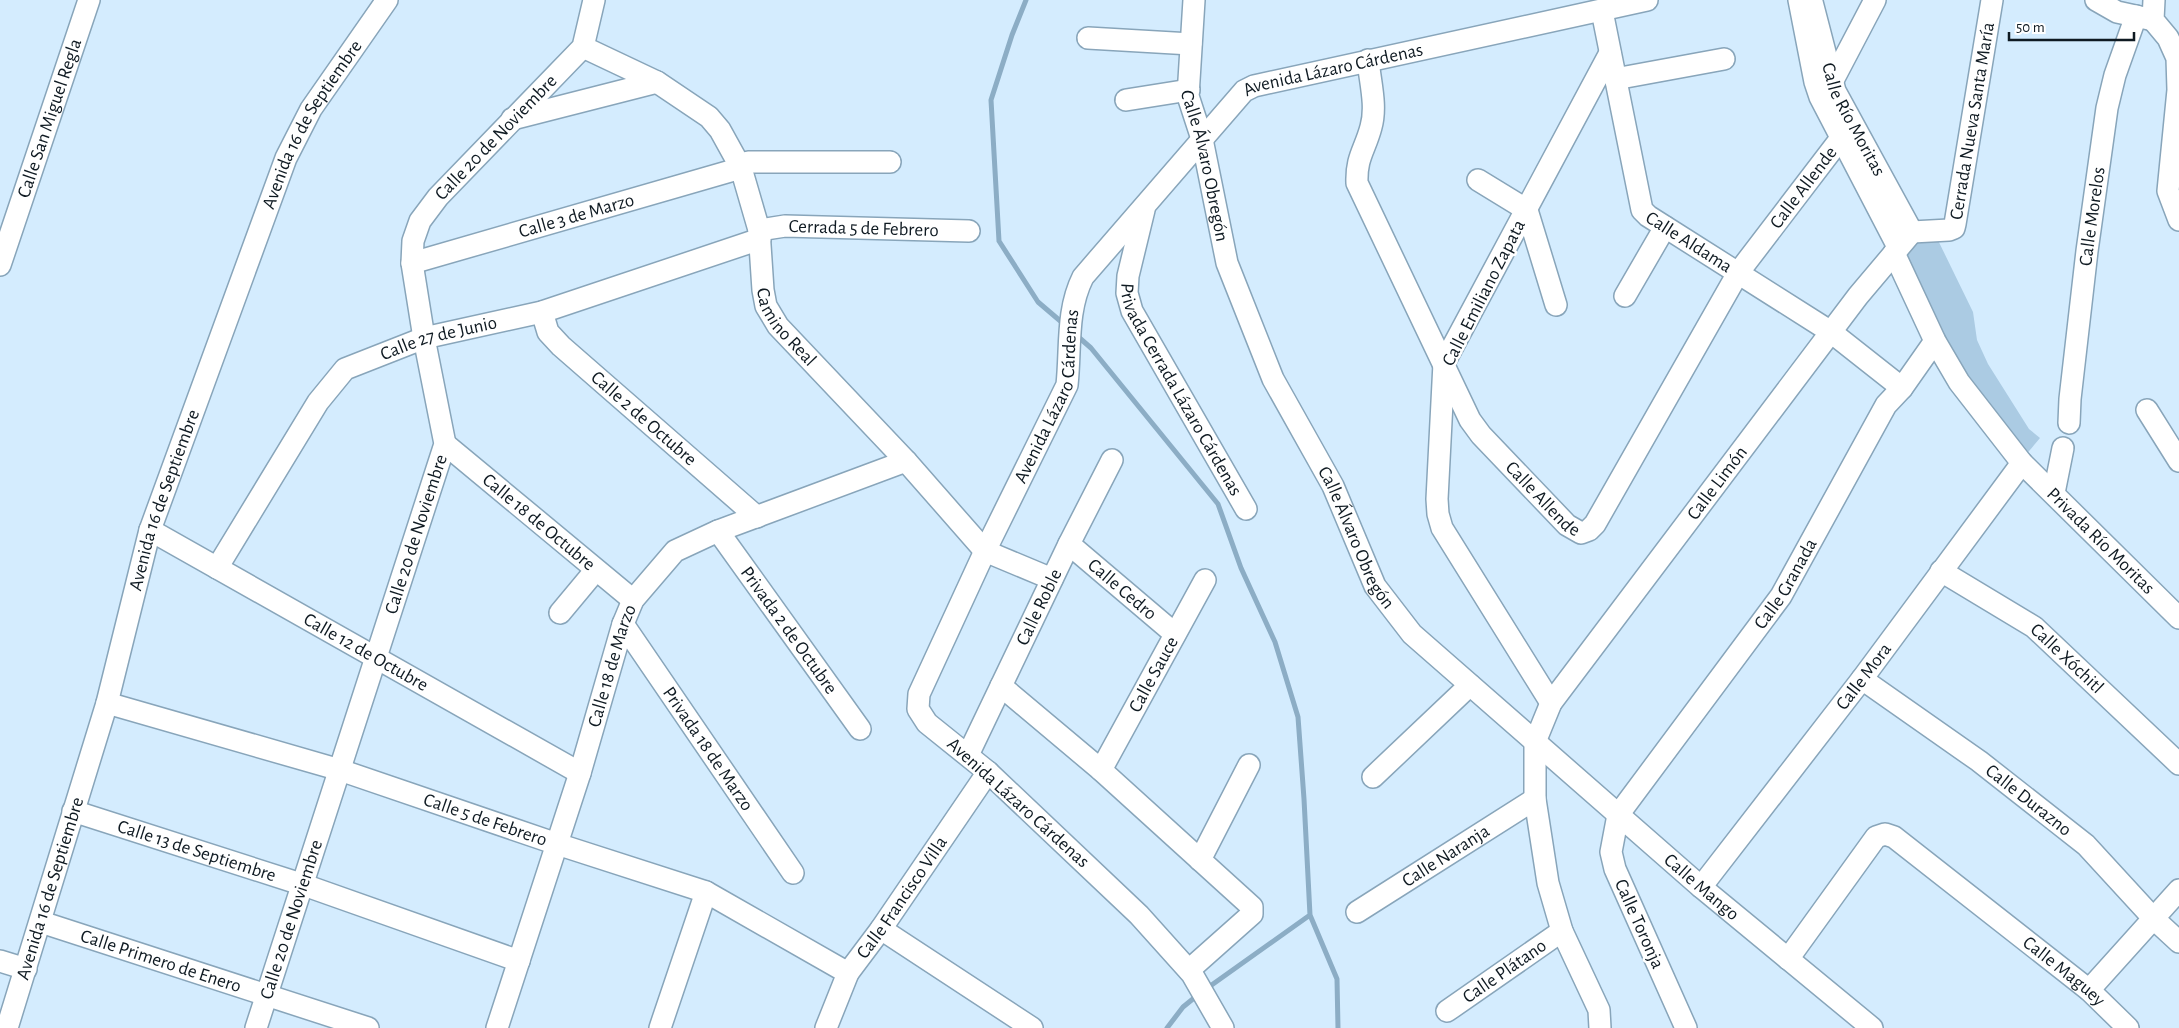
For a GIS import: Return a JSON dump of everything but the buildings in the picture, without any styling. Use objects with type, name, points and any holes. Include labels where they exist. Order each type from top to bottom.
[{"type":"street","name":"Calle San Miguel Regla","points":[[0,265],[89,0]]},
{"type":"street","name":"Avenida 16 de Septiembre","points":[[7,1028],[107,703],[150,530],[286,158],[311,108],[387,0]]},
{"type":"street","points":[[584,47],[594,0]]},
{"type":"street","name":"Calle Álvaro Obregón","points":[[1194,0],[1188,96],[1202,139],[1227,263],[1273,379],[1333,486],[1375,586],[1412,634],[1535,742]]},
{"type":"street","name":"Avenida Lázaro Cárdenas","points":[[1223,1028],[1191,972],[1139,914],[988,772],[926,722],[918,708],[919,694],[985,551],[1067,385],[1070,355],[1070,316],[1077,289],[1083,277],[1145,208],[1236,98],[1254,86],[1647,0]]},
{"type":"street","name":"Calle Río Moritas","points":[[1799,0],[1840,138],[1901,244]]},
{"type":"street","name":"Calle Río Moritas","points":[[1811,0],[1825,85],[1901,244],[1935,341],[1959,382],[2022,463]]},
{"type":"street","points":[[1825,85],[1875,0]]},
{"type":"street","name":"Cerrada Nueva Santa María","points":[[1901,244],[1949,230],[1954,228],[1956,224],[1992,0]]},
{"type":"street","points":[[2096,0],[2117,12],[2148,12],[2168,38],[2177,58],[2179,90],[2168,191],[2179,220]]},
{"type":"street","name":"Calle Aldama","points":[[1602,11],[1642,210],[1665,227],[1831,332],[1902,388]]},
{"type":"street","name":"Calle Morelos","points":[[2069,422],[2087,251],[2107,108],[2116,75],[2148,12]]},
{"type":"street","points":[[1088,38],[1192,44]]},
{"type":"street","name":"Camino Real","points":[[584,47],[657,82],[709,117],[720,130],[741,168],[760,235],[763,290],[766,306],[778,326],[906,462],[985,551],[1052,579]]},
{"type":"street","name":"Calle 20 de Noviembre","points":[[256,1028],[304,885],[444,444],[412,263],[413,241],[420,221],[438,198],[512,119],[584,47]]},
{"type":"street","name":"Calle Emiliano Zapata","points":[[1551,702],[1442,528],[1437,500],[1444,363],[1610,53]]},
{"type":"street","points":[[1615,79],[1724,59]]},
{"type":"street","name":"Calle Allende","points":[[1368,60],[1374,112],[1371,127],[1356,165],[1357,183],[1470,420],[1481,435],[1567,525],[1581,533],[1589,530],[1594,524],[1738,273],[1840,138]]},
{"type":"street","points":[[512,119],[657,82]]},
{"type":"street","points":[[1126,100],[1189,90]]},
{"type":"street","name":"Calle 3 de Marzo","points":[[412,263],[741,168],[748,162],[890,162]]},
{"type":"street","points":[[1478,180],[1527,210],[1556,305]]},
{"type":"street","name":"Privada Cerrada Lázaro Cárdenas","points":[[1145,208],[1128,276],[1127,293],[1132,312],[1246,509]]},
{"type":"street","name":"Cerrada 5 de Febrero","points":[[760,235],[785,226],[969,230]]},
{"type":"street","points":[[1625,296],[1665,227]]},
{"type":"street","name":"Calle 27 de Junio","points":[[218,568],[318,402],[345,369],[424,338],[542,312],[760,235]]},
{"type":"street","name":"Calle Limón","points":[[1535,742],[1551,702],[1831,332],[1901,244]]},
{"type":"street","name":"Calle 2 de Octubre","points":[[542,312],[548,332],[561,346],[757,517]]},
{"type":"street","name":"Calle Granada","points":[[1618,815],[1781,596],[1886,405],[1902,388],[1935,341]]},
{"type":"street","points":[[2147,410],[2179,461]]},
{"type":"street","name":"Calle 18 de Octubre","points":[[444,444],[595,571],[633,600]]},
{"type":"street","points":[[2054,493],[2063,448]]},
{"type":"street","name":"Calle Roble","points":[[968,756],[1069,544],[1112,460]]},
{"type":"street","name":"Calle 18 de Marzo","points":[[497,1028],[580,773],[623,624],[633,600],[675,552],[718,531],[906,462]]},
{"type":"street","name":"Privada Río Moritas","points":[[2022,463],[2179,618]]},
{"type":"street","name":"Calle Mora","points":[[1701,887],[1862,679],[2022,463]]},
{"type":"street","name":"Calle 12 de Octubre","points":[[150,530],[580,773]]},
{"type":"street","name":"Privada 2 de Octubre","points":[[718,531],[860,729]]},
{"type":"street","name":"Calle Cedro","points":[[1069,544],[1175,634]]},
{"type":"street","points":[[560,613],[595,571]]},
{"type":"street","name":"Calle Xóchitl","points":[[1941,571],[2034,627],[2179,764]]},
{"type":"street","name":"Calle Sauce","points":[[1101,770],[1205,580]]},
{"type":"street","name":"Privada 18 de Marzo","points":[[623,624],[793,873]]},
{"type":"street","name":"Calle Durazno","points":[[1862,679],[1979,761],[2086,845],[2154,919],[2179,942]]},
{"type":"street","points":[[1373,777],[1470,685]]},
{"type":"street","points":[[1001,686],[1101,770],[1253,910],[1252,914],[1191,972]]},
{"type":"street","name":"Calle 5 de Febrero","points":[[107,703],[340,770],[557,844],[706,892],[848,973]]},
{"type":"street","points":[[1535,742],[1535,799],[1548,882],[1562,931],[1598,1010],[1600,1028]]},
{"type":"street","name":"Calle Mango","points":[[1535,742],[1701,887],[1872,1028]]},
{"type":"street","points":[[1200,860],[1248,766]]},
{"type":"street","name":"Calle Francisco Villa","points":[[826,1028],[848,973],[881,929],[988,772]]},
{"type":"street","name":"Calle Naranja","points":[[1357,912],[1535,799]]},
{"type":"street","name":"Calle 13 de Septiembre","points":[[73,811],[304,885],[519,961]]},
{"type":"street","name":"Calle Toronja","points":[[1618,815],[1611,852],[1615,869],[1686,1028]]},
{"type":"street","name":"Calle Maguey","points":[[1788,959],[1862,854],[1876,837],[1885,834],[1894,837],[2089,990],[2128,1028]]},
{"type":"street","points":[[2089,990],[2179,890]]},
{"type":"street","points":[[660,1028],[706,892]]},
{"type":"street","name":"Calle Primero de Enero","points":[[41,922],[368,1028]]},
{"type":"street","points":[[881,929],[1032,1028]]},
{"type":"street","name":"Calle Plátano","points":[[1447,1011],[1562,931]]},
{"type":"street","points":[[0,961],[26,969]]},
{"type":"shaded area","points":[[1933,230],[1973,312],[1977,340],[1988,364],[2029,429],[2040,438],[2024,457],[1961,380],[1895,252]]},
{"type":"waterway","points":[[1026,0],[1012,35],[991,100],[999,241],[1038,302],[1065,325]]},
{"type":"waterway","points":[[1075,334],[1091,348],[1218,504],[1241,568],[1275,642],[1298,717],[1310,915],[1337,979],[1338,1028]]},
{"type":"waterway","points":[[1206,989],[1310,915]]},
{"type":"waterway","points":[[1167,1028],[1183,1007],[1199,994]]}]
